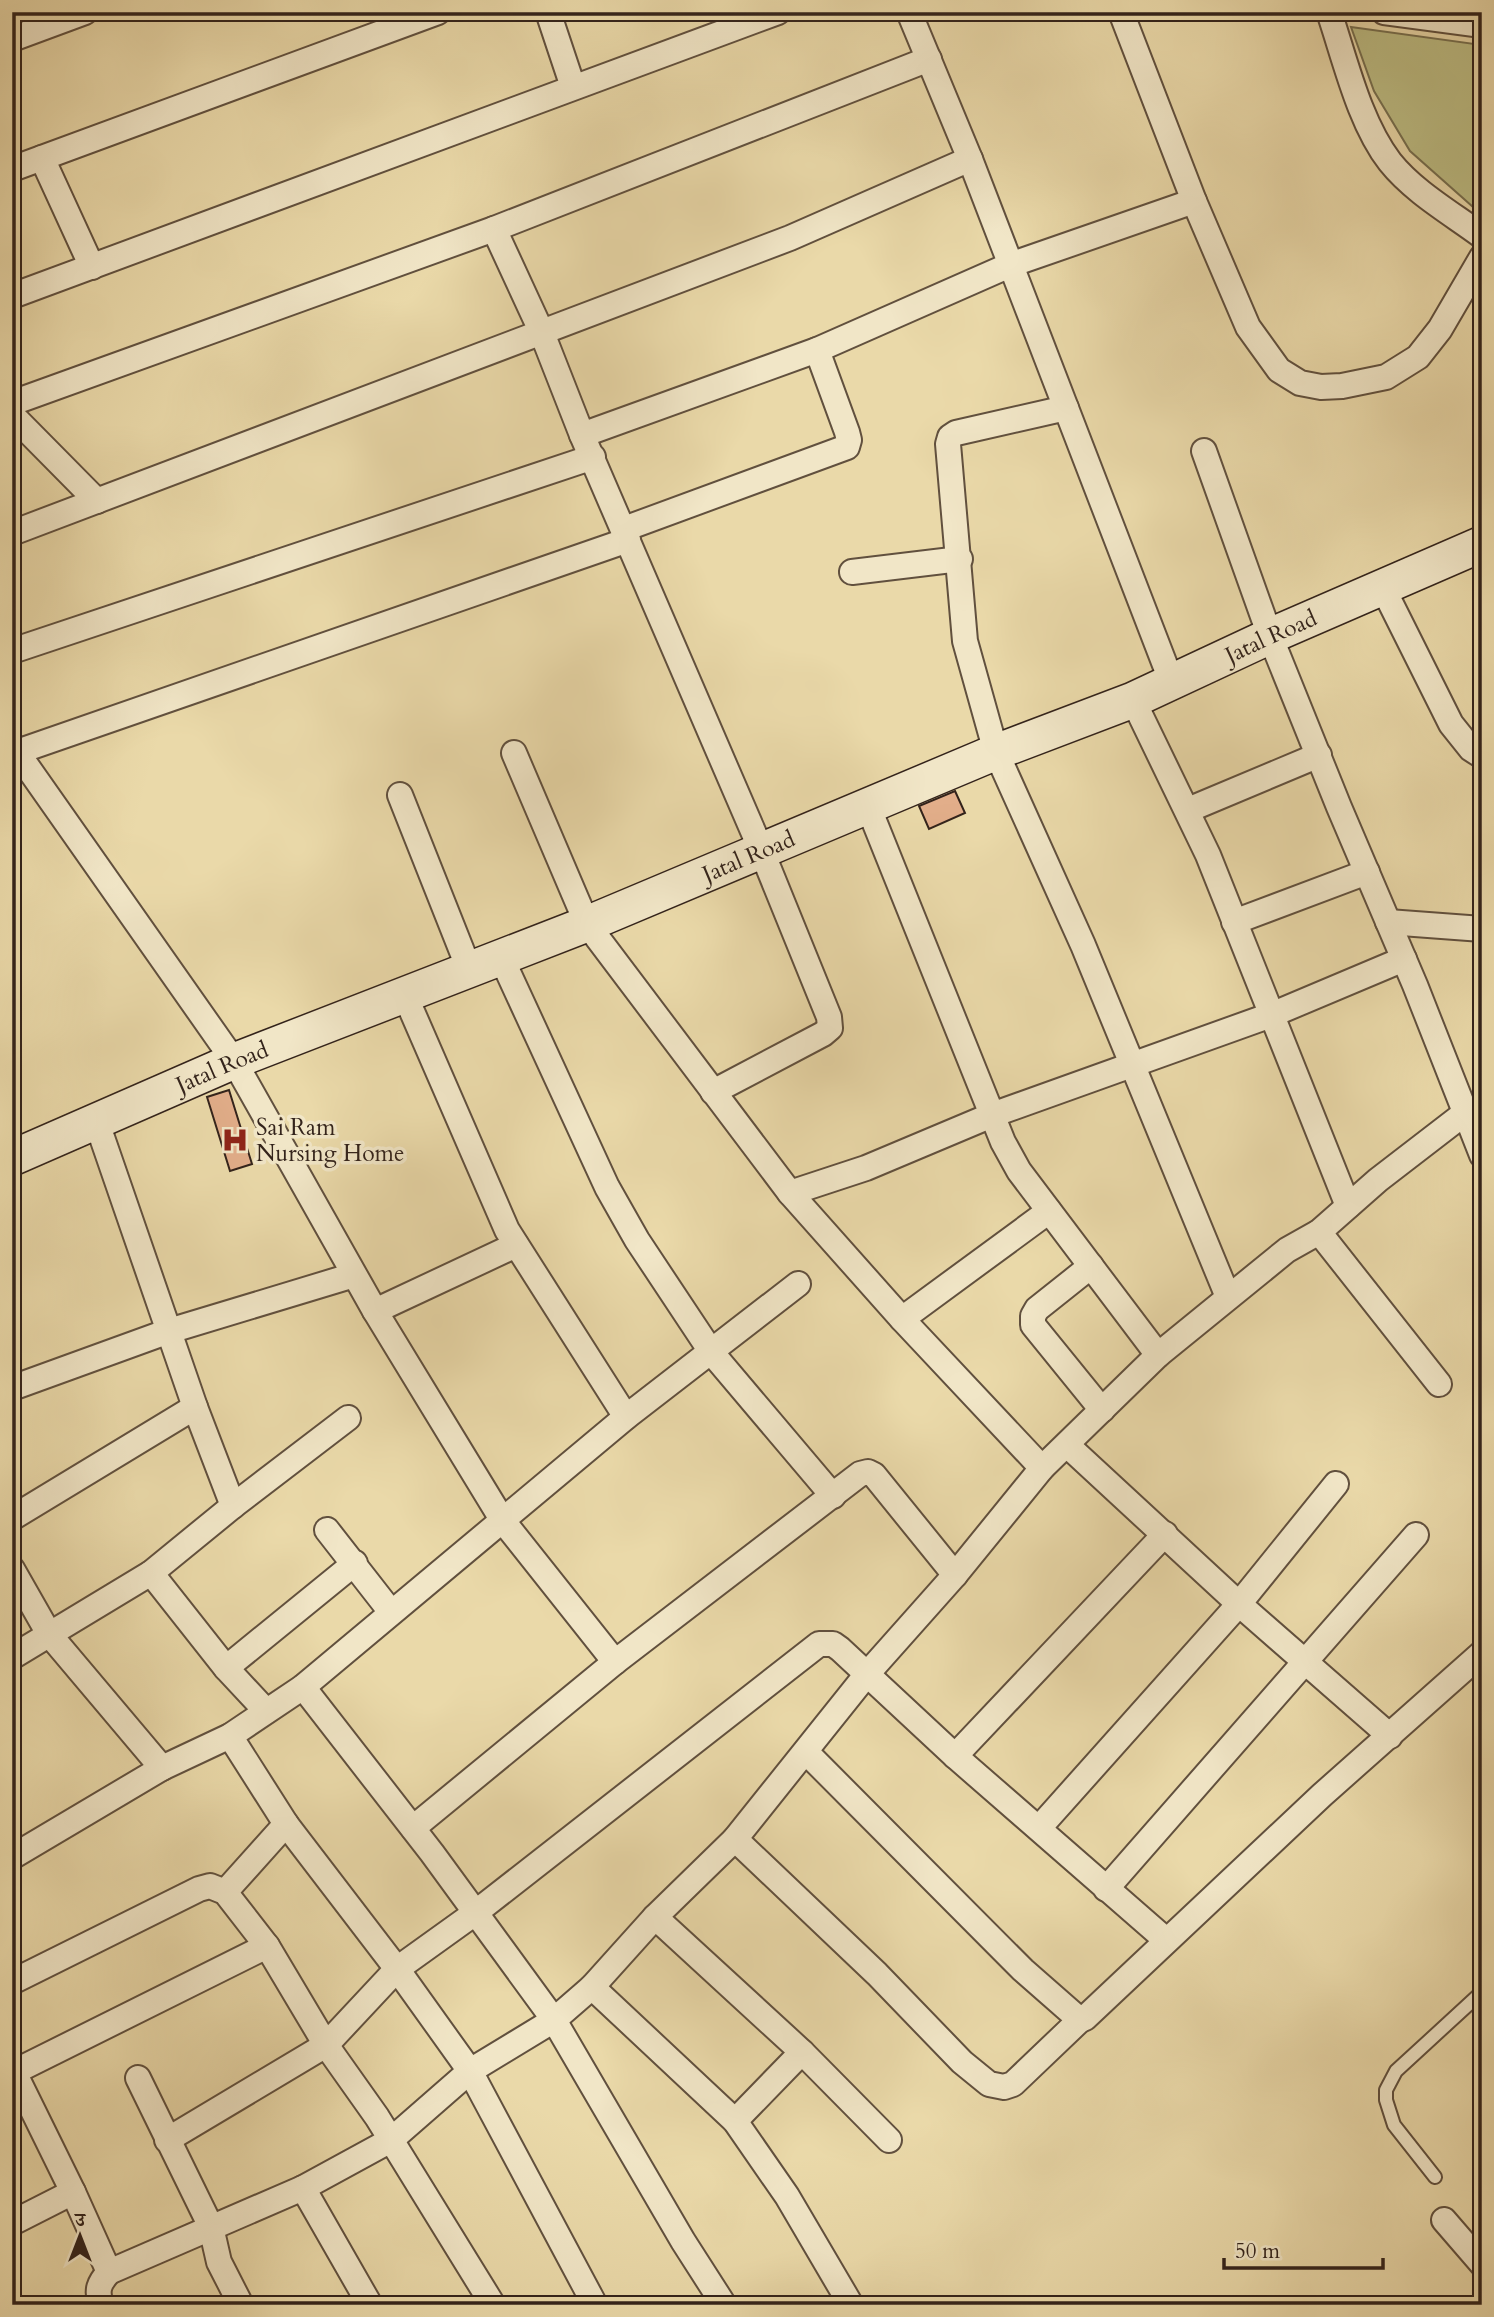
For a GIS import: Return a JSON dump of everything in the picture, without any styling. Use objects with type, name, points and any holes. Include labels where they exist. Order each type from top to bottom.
[{"type":"main road","name":"Jatal Road","points":[[12,1158],[234,1061],[587,924],[996,752],[1133,700],[1381,586],[1482,544]]},
{"type":"street","points":[[12,39],[85,12]]},
{"type":"street","points":[[12,169],[438,12]]},
{"type":"street","points":[[548,12],[573,87]]},
{"type":"street","points":[[12,296],[778,12]]},
{"type":"street","points":[[909,12],[970,159],[1172,682]]},
{"type":"street","points":[[1121,12],[1194,201],[1248,327],[1279,370],[1300,383],[1321,387],[1342,387],[1386,377],[1418,357],[1440,329],[1482,257]]},
{"type":"street","points":[[1329,12],[1359,99],[1373,133],[1389,161],[1408,181],[1482,236]]},
{"type":"street","points":[[1384,12],[1482,25]]},
{"type":"street","points":[[12,403],[494,229],[929,59]]},
{"type":"street","points":[[42,158],[92,267]]},
{"type":"street","points":[[12,533],[790,238],[970,159]]},
{"type":"street","points":[[12,651],[587,446],[817,350],[1010,265],[1194,201]]},
{"type":"street","points":[[494,229],[542,333],[587,446],[762,852],[828,1017],[830,1028],[812,1041],[713,1092]]},
{"type":"street","points":[[615,1662],[503,1521],[374,1311],[234,1061],[15,748],[626,535],[847,447],[847,432],[817,350]]},
{"type":"street","points":[[1066,408],[956,433],[950,437],[948,444],[965,641],[996,752],[1083,945],[1228,1297]]},
{"type":"street","points":[[12,415],[97,501]]},
{"type":"street","points":[[1204,451],[1270,636],[1388,922],[1473,1112],[1482,1155]]},
{"type":"street","points":[[852,572],[960,559]]},
{"type":"street","points":[[1381,586],[1451,724],[1471,749],[1482,756]]},
{"type":"street","points":[[1133,700],[1188,810],[1348,1206]]},
{"type":"street","points":[[514,753],[587,924],[790,1193],[1042,1468]]},
{"type":"street","points":[[1188,810],[1319,755]]},
{"type":"street","points":[[400,794],[485,963],[637,1240],[712,1353],[833,1496]]},
{"type":"street","points":[[868,806],[992,1115],[1019,1171],[1158,1355]]},
{"type":"street","points":[[1234,922],[1367,872]]},
{"type":"street","points":[[1388,922],[1482,929]]},
{"type":"street","points":[[790,1193],[866,1168],[992,1115],[1271,1015],[1404,959]]},
{"type":"street","points":[[404,993],[483,1180],[516,1245],[626,1417]]},
{"type":"street","points":[[101,2305],[98,2297],[100,2282],[109,2272],[303,2188],[391,2140],[470,2071],[554,2020],[592,1987],[655,1917],[735,1839],[867,1674],[955,1575],[1042,1468],[1158,1355],[1228,1297],[1287,1250],[1319,1232],[1348,1206],[1473,1112]]},
{"type":"street","points":[[96,1120],[195,1408],[233,1506]]},
{"type":"street","points":[[902,1318],[1049,1211]]},
{"type":"street","points":[[1319,1232],[1439,1384]]},
{"type":"street","points":[[374,1311],[516,1245]]},
{"type":"street","points":[[1091,1266],[1038,1309],[1033,1316],[1033,1325],[1102,1410]]},
{"type":"street","points":[[12,1388],[169,1331],[354,1275]]},
{"type":"street","points":[[12,1857],[162,1768],[230,1736],[303,1687],[626,1417],[798,1284]]},
{"type":"street","points":[[12,1518],[195,1408]]},
{"type":"street","points":[[12,1657],[151,1573],[348,1418]]},
{"type":"street","points":[[1067,1445],[1239,1604],[1390,1737]]},
{"type":"street","points":[[413,1828],[615,1662],[860,1474],[868,1472],[874,1475],[955,1575]]},
{"type":"street","points":[[1039,1828],[1239,1604],[1336,1484]]},
{"type":"street","points":[[327,1530],[391,1612]]},
{"type":"street","points":[[955,1756],[1165,1534]]},
{"type":"street","points":[[1106,1889],[1416,1535]]},
{"type":"street","points":[[226,1668],[355,1563]]},
{"type":"street","points":[[12,1569],[49,1634],[162,1768]]},
{"type":"street","points":[[151,1573],[226,1668],[266,1711]]},
{"type":"street","points":[[167,2140],[326,2045],[397,1969],[475,1913],[819,1644],[833,1644],[840,1649],[955,1756],[1166,1940]]},
{"type":"street","points":[[735,1839],[877,1974],[962,2062],[989,2084],[1004,2087],[1013,2084],[1322,1795],[1482,1653]]},
{"type":"street","points":[[303,1687],[413,1828],[554,2020],[683,2241],[724,2305]]},
{"type":"street","points":[[230,1736],[286,1824],[397,1969],[470,2071],[589,2302]]},
{"type":"street","points":[[806,1752],[1023,1970],[1080,2020]]},
{"type":"street","points":[[225,1892],[286,1824]]},
{"type":"street","points":[[12,1982],[199,1889],[210,1886],[225,1892],[267,1946],[326,2045],[377,2117],[493,2305]]},
{"type":"street","points":[[655,1917],[802,2052],[889,2140]]},
{"type":"street","points":[[109,2272],[13,2071],[267,1946]]},
{"type":"street","points":[[592,1987],[735,2121],[787,2196],[851,2305]]},
{"type":"street","points":[[735,2121],[802,2052]]},
{"type":"street","points":[[138,2078],[211,2227],[219,2262],[242,2305]]},
{"type":"street","points":[[303,2188],[370,2305]]},
{"type":"street","points":[[12,2223],[73,2192]]},
{"type":"street","points":[[1444,2220],[1482,2264]]},
{"type":"lane","points":[[1435,2177],[1394,2125],[1386,2100],[1386,2090],[1395,2071],[1482,1992]]},
{"type":"green space","points":[[1351,27],[1482,45],[1482,215],[1410,151],[1374,91]]},
{"type":"building","points":[[955,791],[965,813],[929,829],[919,806]]},
{"type":"building","points":[[229,1090],[252,1164],[230,1171],[207,1097]]},
{"type":"place","name":"Sai Ram Nursing Home","points":[[235,1140]]}]
